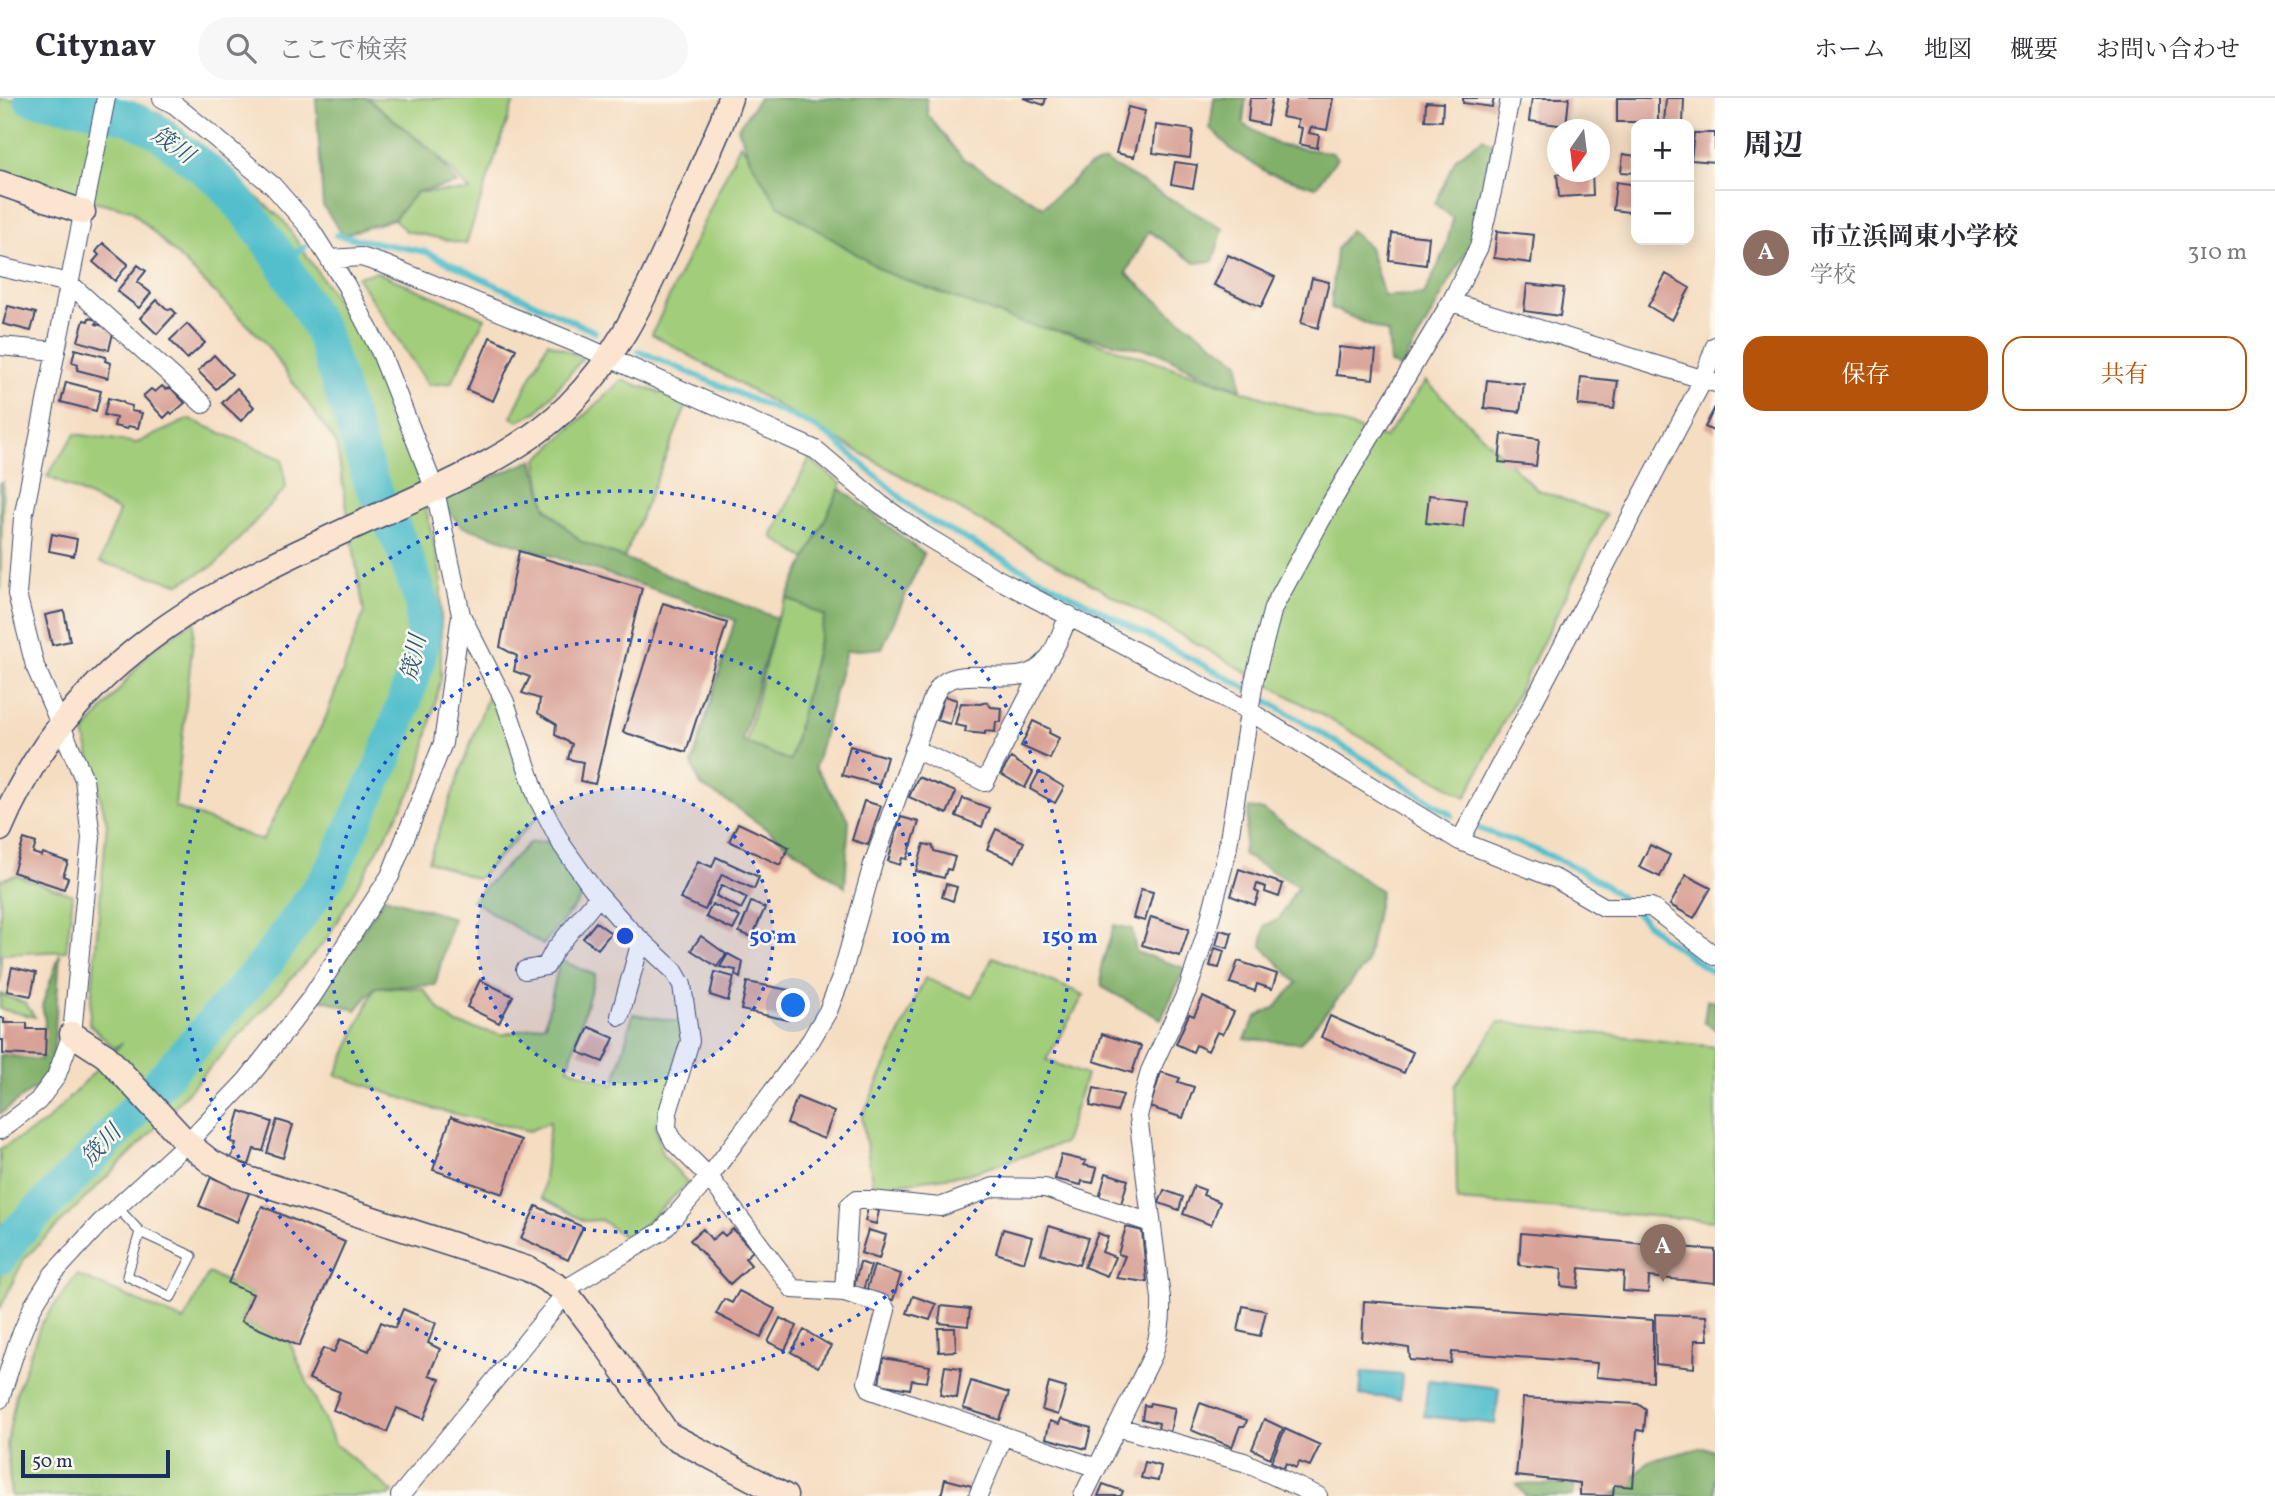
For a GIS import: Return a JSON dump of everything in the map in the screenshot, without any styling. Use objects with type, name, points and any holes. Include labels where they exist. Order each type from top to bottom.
[{"type":"street","points":[[0,1130],[38,1101],[56,1077],[72,1034],[91,838],[84,779],[35,666],[17,594],[23,518],[106,98]]},
{"type":"street","points":[[162,98],[273,186],[309,227],[330,259],[382,353],[435,490],[461,615],[505,702],[537,797],[562,845],[599,895],[641,941],[674,971],[682,985],[690,1041],[668,1112],[667,1128],[674,1142],[709,1177],[793,1289],[844,1292],[882,1304],[886,1310],[867,1382],[871,1390],[1097,1468]]},
{"type":"street","points":[[0,829],[30,770],[61,724],[94,685],[137,647],[216,595],[328,538],[435,490],[523,443],[567,408],[610,360],[636,314],[721,124],[730,98]]},
{"type":"street","points":[[1083,1496],[1153,1355],[1160,1334],[1161,1298],[1138,1116],[1150,1071],[1188,989],[1206,934],[1227,852],[1252,697],[1273,608],[1325,513],[1451,302],[1479,247],[1510,98]]},
{"type":"street","points":[[0,183],[84,208]]},
{"type":"street","points":[[330,259],[361,257],[386,265],[816,450],[880,504],[924,535],[992,576],[1144,657],[1252,697],[1460,841],[1556,879],[1604,907],[1651,907],[1715,956]]},
{"type":"street","points":[[0,267],[69,283],[203,404]]},
{"type":"street","points":[[1451,302],[1709,381]]},
{"type":"street","points":[[0,346],[56,351]]},
{"type":"street","points":[[1460,841],[1709,381],[1715,346]]},
{"type":"street","points":[[0,1399],[33,1306],[53,1274],[117,1207],[187,1143],[246,1081],[311,998],[390,876],[443,743],[461,615]]},
{"type":"street","points":[[914,749],[985,782],[1069,615]]},
{"type":"street","points":[[400,1496],[565,1292],[662,1231],[709,1177],[811,1040],[828,1011],[841,978],[873,864],[933,698],[943,684],[961,678],[1023,676],[1047,661]]},
{"type":"street","points":[[525,970],[546,966],[554,951],[599,895]]},
{"type":"street","points":[[620,1016],[641,941]]},
{"type":"street","points":[[72,1034],[106,1056],[187,1143],[211,1162],[239,1176],[527,1269],[565,1292],[600,1336],[668,1434],[785,1496]]},
{"type":"street","points":[[844,1292],[849,1206],[856,1200],[871,1199],[940,1207],[994,1187],[1045,1188],[1152,1223]]},
{"type":"street","points":[[1117,1427],[1244,1462],[1318,1496]]},
{"type":"street","points":[[978,1496],[1003,1436]]},
{"type":"lane","points":[[117,1207],[141,1232],[192,1256],[171,1297],[127,1276],[141,1232]]},
{"type":"green space","points":[[0,98],[160,113],[283,220],[361,337],[416,464],[441,576],[441,678],[417,781],[327,939],[146,1138],[24,1259],[0,1309],[0,1149],[45,1123],[123,1042],[114,1048],[89,1024],[107,823],[84,733],[151,650],[195,620],[175,807],[262,841],[326,717],[364,612],[336,443],[263,340],[131,210],[0,179]]},
{"type":"green space","points":[[316,98],[367,98],[437,155],[457,184],[417,192],[394,219],[343,235],[323,206]]},
{"type":"green space","points":[[367,98],[515,98],[466,244],[406,231],[394,219],[416,192],[470,191],[437,155]]},
{"type":"green space","points":[[759,98],[926,98],[928,115],[962,158],[1043,207],[1088,167],[1105,161],[1223,229],[1213,261],[1195,263],[1149,231],[1126,273],[1171,313],[1239,362],[1241,389],[1205,376],[1157,352],[1025,324],[887,273],[778,205],[750,160],[738,128]]},
{"type":"green space","points":[[1214,98],[1246,98],[1243,124],[1278,145],[1332,153],[1337,158],[1316,187],[1268,173],[1233,151],[1210,128]]},
{"type":"green space","points":[[1483,138],[1493,144],[1484,203],[1472,241],[1401,369],[1390,363],[1388,333],[1331,308],[1336,250],[1350,230],[1369,247],[1384,296],[1424,295],[1445,251],[1453,218],[1435,204],[1456,158]]},
{"type":"green space","points":[[740,144],[790,212],[887,273],[1385,438],[1426,381],[1536,489],[1606,515],[1466,797],[652,334]]},
{"type":"green space","points":[[376,272],[485,318],[451,383],[428,385],[357,277]]},
{"type":"green space","points":[[548,342],[583,358],[538,411],[519,421],[511,417]]},
{"type":"green space","points":[[622,380],[688,402],[624,558],[576,540],[545,505],[537,460]]},
{"type":"green space","points":[[189,419],[282,459],[286,488],[215,565],[179,584],[100,562],[119,511],[47,476],[75,434],[137,443]]},
{"type":"green space","points":[[809,459],[842,484],[806,559],[772,537]]},
{"type":"green space","points":[[533,460],[546,508],[580,541],[777,618],[742,741],[790,761],[825,616],[787,598],[840,488],[924,554],[882,648],[846,651],[815,767],[849,820],[845,887],[732,804],[701,786],[692,764],[735,620],[656,590],[461,526],[438,500]]},
{"type":"green space","points":[[3,482],[0,591],[0,483]]},
{"type":"green space","points":[[787,598],[825,615],[790,761],[746,743],[777,618]]},
{"type":"green space","points":[[490,690],[505,702],[539,816],[477,879],[428,861]]},
{"type":"green space","points":[[1249,808],[1263,810],[1381,891],[1366,965],[1300,1043],[1245,1039],[1256,1017],[1276,1007],[1297,983],[1262,946],[1265,925],[1278,920],[1298,886],[1243,855]]},
{"type":"green space","points":[[549,841],[583,896],[543,945],[472,900],[529,843]]},
{"type":"green space","points":[[15,875],[73,895],[66,951],[1,954],[0,983],[0,880]]},
{"type":"green space","points":[[385,897],[453,918],[435,985],[375,987],[356,1010],[317,998]]},
{"type":"green space","points":[[1114,925],[1132,929],[1136,952],[1185,968],[1161,1019],[1102,987],[1101,967]]},
{"type":"green space","points":[[60,954],[52,1075],[0,1114],[0,1055],[41,1060],[45,1022],[42,1005]]},
{"type":"green space","points":[[993,957],[1084,995],[1046,1060],[1086,1075],[1064,1143],[968,1174],[873,1187],[862,1117],[925,978],[972,997]]},
{"type":"green space","points":[[560,960],[595,975],[568,1068],[614,1085],[633,1014],[680,1022],[690,1041],[655,1126],[662,1154],[688,1183],[628,1240],[601,1220],[584,1221],[542,1198],[550,1122],[529,1131],[434,1109],[336,1075],[375,987],[423,989],[442,1012],[457,1024],[502,1035],[545,1024]]},
{"type":"green space","points":[[0,994],[25,1003],[35,1017],[0,1009]]},
{"type":"green space","points":[[1707,1000],[1715,1000],[1715,1029],[1704,1022]]},
{"type":"green space","points":[[1499,1022],[1715,1047],[1715,1221],[1457,1201],[1455,1086]]},
{"type":"green space","points":[[208,1273],[253,1294],[241,1321],[289,1341],[335,1444],[393,1492],[389,1496],[11,1496],[7,1444],[16,1394],[41,1324],[77,1275],[184,1321]]},
{"type":"green space","points":[[1704,1447],[1715,1452],[1715,1496],[1609,1496],[1623,1489],[1649,1461]]},
{"type":"green space","points":[[1516,1484],[1575,1485],[1573,1496],[1526,1496]]},
{"type":"water","points":[[1362,1372],[1402,1375],[1400,1399],[1360,1395]]},
{"type":"water","points":[[1428,1380],[1499,1388],[1495,1424],[1424,1416]]},
{"type":"building","points":[[1023,98],[1046,98],[1044,105]]},
{"type":"building","points":[[1250,98],[1272,98],[1267,125],[1248,121]]},
{"type":"building","points":[[1286,98],[1333,98],[1327,130],[1311,127],[1309,133],[1319,135],[1317,148],[1299,144],[1302,128],[1297,127],[1298,120],[1282,117]]},
{"type":"building","points":[[1463,98],[1494,98],[1492,107],[1463,103]]},
{"type":"building","points":[[1532,98],[1569,98],[1567,119],[1547,119],[1547,123],[1529,121]]},
{"type":"building","points":[[1617,98],[1658,98],[1658,119],[1617,122]]},
{"type":"building","points":[[1666,98],[1684,98],[1683,119],[1664,119]]},
{"type":"building","points":[[1426,102],[1443,103],[1442,121],[1425,120]]},
{"type":"building","points":[[1128,107],[1145,111],[1134,157],[1116,153]]},
{"type":"building","points":[[1156,125],[1193,130],[1190,158],[1153,153]]},
{"type":"building","points":[[1694,133],[1715,133],[1715,162],[1694,160]]},
{"type":"building","points":[[1623,154],[1631,155],[1631,173],[1621,172]]},
{"type":"building","points":[[1175,162],[1197,165],[1193,188],[1171,184]]},
{"type":"building","points":[[1558,182],[1592,182],[1593,195],[1559,197]]},
{"type":"building","points":[[1616,182],[1631,184],[1631,212],[1613,210]]},
{"type":"building","points":[[1497,231],[1534,235],[1531,263],[1494,258]]},
{"type":"building","points":[[1392,233],[1429,237],[1426,265],[1389,260]]},
{"type":"building","points":[[103,243],[128,264],[115,281],[93,262]]},
{"type":"building","points":[[1228,255],[1275,277],[1261,307],[1214,285]]},
{"type":"building","points":[[138,265],[146,271],[137,282],[151,293],[139,308],[117,291]]},
{"type":"building","points":[[1666,274],[1690,288],[1672,320],[1648,306]]},
{"type":"building","points":[[1312,278],[1329,282],[1318,328],[1301,323]]},
{"type":"building","points":[[1527,284],[1564,288],[1560,316],[1524,311]]},
{"type":"building","points":[[157,300],[176,313],[157,334],[140,318]]},
{"type":"building","points":[[8,306],[36,313],[31,331],[3,324]]},
{"type":"building","points":[[89,318],[97,320],[96,324],[114,329],[109,350],[78,341],[84,320],[88,321]]},
{"type":"building","points":[[187,324],[205,343],[187,359],[170,340]]},
{"type":"building","points":[[490,337],[516,349],[493,401],[467,390]]},
{"type":"building","points":[[1339,347],[1376,351],[1373,379],[1336,375]]},
{"type":"building","points":[[75,349],[106,357],[105,361],[111,363],[108,378],[77,370],[78,364],[72,362]]},
{"type":"building","points":[[214,355],[232,374],[216,389],[198,371]]},
{"type":"building","points":[[1581,377],[1618,381],[1614,409],[1578,405]]},
{"type":"building","points":[[1487,380],[1524,384],[1520,412],[1484,408]]},
{"type":"building","points":[[66,382],[101,391],[96,411],[61,402]]},
{"type":"building","points":[[162,386],[165,389],[171,388],[185,403],[164,418],[143,396],[151,389],[155,392]]},
{"type":"building","points":[[237,388],[254,407],[241,421],[222,403]]},
{"type":"building","points":[[108,398],[132,406],[131,411],[142,413],[138,428],[114,426],[116,418],[104,415]]},
{"type":"building","points":[[1715,407],[1715,432],[1705,427]]},
{"type":"building","points":[[1502,434],[1539,439],[1536,466],[1499,462]]},
{"type":"building","points":[[1429,495],[1466,500],[1463,527],[1426,523]]},
{"type":"building","points":[[52,534],[77,539],[74,556],[49,551]]},
{"type":"building","points":[[519,551],[642,588],[595,784],[580,781],[583,762],[568,759],[572,744],[555,735],[556,724],[538,713],[540,699],[522,693],[530,677],[514,671],[517,656],[500,647]]},
{"type":"building","points":[[663,603],[727,623],[686,752],[623,732]]},
{"type":"building","points":[[64,611],[70,641],[52,645],[45,615]]},
{"type":"building","points":[[944,696],[957,700],[950,724],[937,720]]},
{"type":"building","points":[[987,702],[991,707],[1002,708],[1001,722],[996,722],[995,732],[965,732],[966,727],[955,725],[961,703]]},
{"type":"building","points":[[1033,721],[1050,729],[1049,733],[1059,738],[1050,759],[1021,746]]},
{"type":"building","points":[[850,746],[887,757],[879,785],[842,775]]},
{"type":"building","points":[[1011,758],[1033,772],[1025,788],[1001,774]]},
{"type":"building","points":[[1039,772],[1064,787],[1055,803],[1030,789]]},
{"type":"building","points":[[918,777],[956,792],[947,814],[909,797]]},
{"type":"building","points":[[963,798],[989,808],[982,827],[956,816]]},
{"type":"building","points":[[864,801],[881,806],[868,845],[852,840]]},
{"type":"building","points":[[901,817],[919,822],[907,859],[902,858],[900,865],[888,861]]},
{"type":"building","points":[[738,823],[789,847],[780,865],[729,841]]},
{"type":"building","points":[[996,829],[1024,842],[1015,862],[987,849]]},
{"type":"building","points":[[24,839],[36,843],[33,853],[42,856],[43,853],[68,862],[63,876],[68,878],[64,889],[13,872]]},
{"type":"building","points":[[924,844],[933,846],[934,851],[955,857],[951,870],[947,869],[944,878],[916,871]]},
{"type":"building","points":[[1650,845],[1670,855],[1660,877],[1639,867]]},
{"type":"building","points":[[716,857],[759,877],[754,889],[722,874],[705,910],[680,899],[698,861],[712,867]]},
{"type":"building","points":[[1239,869],[1283,884],[1279,897],[1265,892],[1266,887],[1257,884],[1255,891],[1259,893],[1255,905],[1231,896]]},
{"type":"building","points":[[1686,875],[1711,888],[1694,918],[1670,905]]},
{"type":"building","points":[[946,884],[957,887],[953,901],[942,897]]},
{"type":"building","points":[[722,885],[747,898],[741,909],[716,896]]},
{"type":"building","points":[[1141,889],[1153,892],[1145,921],[1133,918]]},
{"type":"building","points":[[751,902],[765,908],[752,937],[739,932]]},
{"type":"building","points":[[712,904],[740,917],[733,930],[706,917]]},
{"type":"building","points":[[1151,917],[1189,929],[1180,956],[1142,945]]},
{"type":"building","points":[[596,922],[611,933],[598,949],[583,938]]},
{"type":"building","points":[[1220,930],[1232,933],[1228,948],[1216,945]]},
{"type":"building","points":[[701,936],[726,954],[717,967],[691,950]]},
{"type":"building","points":[[1215,948],[1224,951],[1219,968],[1210,966]]},
{"type":"building","points":[[728,954],[743,962],[740,978],[735,975],[736,970],[720,967]]},
{"type":"building","points":[[1238,961],[1277,974],[1272,989],[1257,984],[1255,991],[1230,983]]},
{"type":"building","points":[[12,967],[36,973],[31,996],[7,991]]},
{"type":"building","points":[[715,972],[734,977],[728,1001],[710,995]]},
{"type":"building","points":[[480,980],[513,996],[499,1023],[467,1007]]},
{"type":"building","points":[[747,982],[794,991],[788,1020],[741,1010]]},
{"type":"building","points":[[1203,997],[1234,1012],[1223,1034],[1217,1032],[1208,1051],[1196,1045],[1193,1052],[1176,1044],[1189,1014],[1194,1016]]},
{"type":"building","points":[[1330,1016],[1413,1052],[1404,1073],[1321,1037]]},
{"type":"building","points":[[0,1018],[4,1018],[4,1023],[27,1023],[27,1029],[46,1029],[45,1056],[3,1054]]},
{"type":"building","points":[[589,1027],[614,1038],[603,1062],[578,1052]]},
{"type":"building","points":[[1102,1034],[1141,1046],[1132,1073],[1094,1061]]},
{"type":"building","points":[[1161,1072],[1180,1078],[1178,1082],[1194,1087],[1183,1118],[1150,1107]]},
{"type":"building","points":[[1094,1088],[1123,1095],[1117,1112],[1090,1106]]},
{"type":"building","points":[[797,1097],[834,1112],[824,1139],[787,1124]]},
{"type":"building","points":[[240,1111],[272,1122],[263,1151],[254,1149],[249,1165],[231,1159],[236,1143],[231,1142]]},
{"type":"building","points":[[451,1117],[521,1140],[503,1194],[433,1170]]},
{"type":"building","points":[[277,1120],[293,1125],[283,1158],[267,1153]]},
{"type":"building","points":[[1061,1155],[1086,1161],[1084,1165],[1097,1168],[1093,1183],[1082,1181],[1081,1185],[1055,1179]]},
{"type":"building","points":[[1106,1173],[1128,1180],[1121,1204],[1099,1198]]},
{"type":"building","points":[[211,1177],[249,1193],[237,1222],[199,1206]]},
{"type":"building","points":[[1194,1186],[1205,1190],[1203,1195],[1220,1202],[1211,1225],[1183,1214]]},
{"type":"building","points":[[1164,1190],[1183,1197],[1179,1210],[1159,1203]]},
{"type":"building","points":[[262,1206],[345,1242],[299,1346],[241,1321],[253,1294],[228,1283]]},
{"type":"building","points":[[536,1206],[583,1227],[568,1260],[521,1238]]},
{"type":"building","points":[[868,1208],[879,1211],[876,1224],[865,1221]]},
{"type":"building","points":[[1049,1226],[1088,1238],[1079,1265],[1041,1254]]},
{"type":"building","points":[[1126,1227],[1142,1231],[1147,1282],[1116,1278],[1125,1256],[1118,1254]]},
{"type":"building","points":[[703,1229],[712,1240],[721,1232],[725,1236],[733,1229],[753,1251],[745,1258],[751,1265],[730,1284],[690,1240]]},
{"type":"building","points":[[1003,1229],[1032,1237],[1024,1262],[996,1253]]},
{"type":"building","points":[[868,1230],[886,1235],[879,1259],[861,1253]]},
{"type":"building","points":[[1098,1233],[1108,1237],[1102,1252],[1115,1257],[1107,1276],[1084,1267]]},
{"type":"building","points":[[1521,1233],[1715,1250],[1715,1283],[1649,1277],[1648,1293],[1623,1291],[1624,1272],[1580,1268],[1578,1288],[1561,1286],[1562,1269],[1519,1265]]},
{"type":"building","points":[[860,1262],[871,1266],[863,1290],[854,1287]]},
{"type":"building","points":[[874,1266],[901,1274],[893,1300],[866,1292]]},
{"type":"building","points":[[739,1291],[775,1309],[761,1337],[716,1314],[724,1299],[732,1303]]},
{"type":"building","points":[[913,1296],[936,1304],[930,1320],[907,1313]]},
{"type":"building","points":[[1364,1301],[1653,1320],[1653,1382],[1596,1377],[1597,1363],[1452,1352],[1451,1363],[1410,1360],[1409,1348],[1362,1341]]},
{"type":"building","points":[[941,1306],[970,1309],[968,1326],[939,1323]]},
{"type":"building","points":[[1243,1306],[1266,1311],[1260,1336],[1238,1331]]},
{"type":"building","points":[[403,1309],[436,1323],[428,1343],[440,1349],[429,1375],[440,1379],[424,1419],[397,1408],[387,1432],[333,1410],[340,1392],[309,1379],[323,1348],[334,1352],[340,1339],[369,1351],[381,1322],[395,1328]]},
{"type":"building","points":[[1655,1314],[1706,1316],[1708,1340],[1695,1340],[1694,1368],[1656,1364]]},
{"type":"building","points":[[780,1318],[797,1326],[785,1350],[768,1342]]},
{"type":"building","points":[[938,1328],[955,1328],[956,1351],[939,1352]]},
{"type":"building","points":[[804,1330],[831,1346],[818,1367],[791,1352]]},
{"type":"building","points":[[883,1358],[930,1366],[927,1382],[912,1380],[910,1389],[879,1384]]},
{"type":"building","points":[[945,1366],[961,1368],[957,1398],[940,1395]]},
{"type":"building","points":[[971,1381],[1009,1393],[1000,1420],[963,1408]]},
{"type":"building","points":[[1049,1383],[1066,1388],[1058,1415],[1042,1410]]},
{"type":"building","points":[[1523,1398],[1638,1404],[1646,1410],[1644,1431],[1637,1430],[1633,1487],[1614,1485],[1613,1496],[1580,1495],[1580,1483],[1516,1476]]},
{"type":"building","points":[[1150,1403],[1175,1408],[1170,1432],[1158,1429],[1159,1423],[1142,1419],[1144,1405],[1149,1406]]},
{"type":"building","points":[[1200,1403],[1247,1420],[1245,1426],[1240,1426],[1232,1447],[1191,1430]]},
{"type":"building","points":[[1061,1419],[1091,1428],[1086,1449],[1046,1438],[1050,1421],[1059,1424]]},
{"type":"building","points":[[1264,1419],[1283,1428],[1270,1458],[1252,1449]]},
{"type":"building","points":[[1285,1429],[1320,1445],[1310,1466],[1299,1462],[1296,1468],[1286,1463],[1284,1468],[1271,1462]]},
{"type":"building","points":[[1145,1462],[1161,1466],[1158,1481],[1141,1478]]},
{"type":"building","points":[[945,1479],[972,1486],[970,1496],[941,1496]]},
{"type":"building","points":[[1103,1484],[1123,1491],[1121,1496],[1098,1496]]},
{"type":"waterway","name":"筬川","points":[[0,1257],[15,1235],[101,1148],[266,963],[331,872],[384,761],[418,662],[423,633],[422,602],[404,551],[371,482],[322,332],[277,254],[250,216],[221,182],[157,131],[132,119],[96,109],[31,98]]},
{"type":"waterway","points":[[336,235],[426,252],[595,332]]},
{"type":"waterway","points":[[281,260],[305,247]]},
{"type":"waterway","points":[[639,351],[807,423],[831,437],[922,516],[1241,685],[1452,815]]},
{"type":"waterway","points":[[1480,829],[1577,869],[1612,890],[1627,903]]},
{"type":"waterway","points":[[1634,911],[1662,937],[1715,974]]},
{"type":"place","name":"市立浜岡東小学校","points":[[1663,1282]]}]
